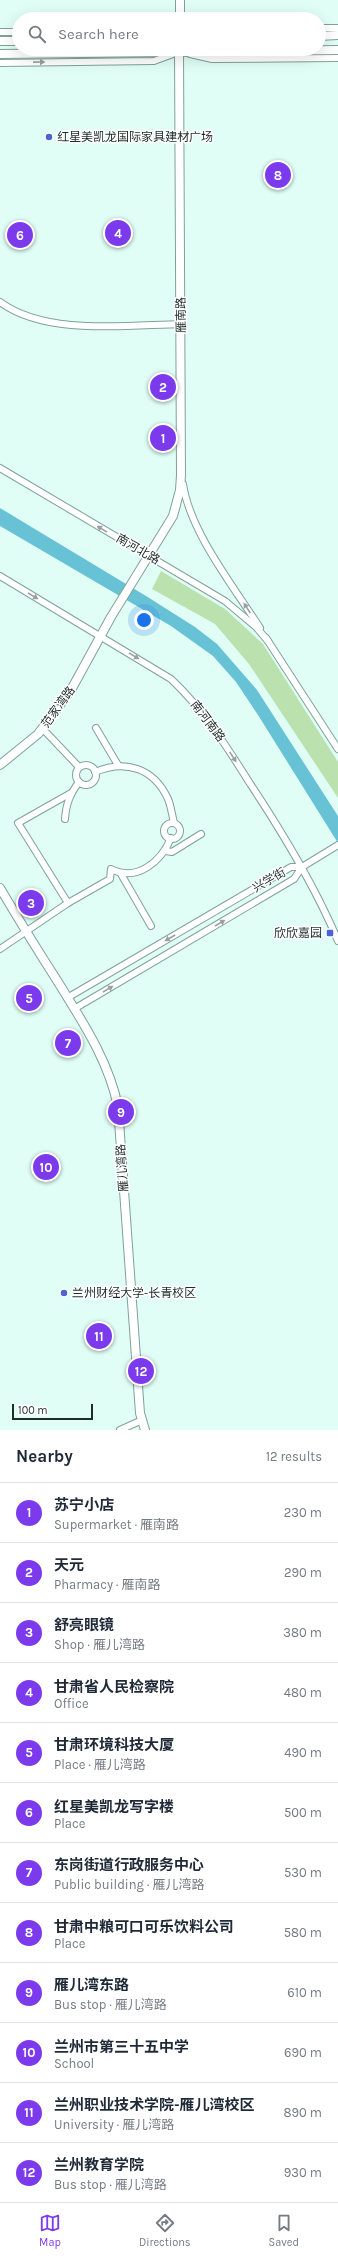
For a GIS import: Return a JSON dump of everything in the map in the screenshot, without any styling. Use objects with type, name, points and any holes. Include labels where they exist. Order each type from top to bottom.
[{"type":"main road","points":[[180,0],[180,12]]},
{"type":"main road","points":[[326,36],[338,35]]},
{"type":"main road","points":[[0,41],[12,41]]},
{"type":"main road","points":[[326,50],[338,50]]},
{"type":"main road","points":[[0,54],[12,54]]},
{"type":"main road","name":"雁南路","points":[[111,617],[139,569],[173,516],[180,490],[182,324],[179,56]]},
{"type":"main road","name":"范家湾路","points":[[0,765],[42,728],[71,690],[111,617]]},
{"type":"main road","name":"雁儿湾路","points":[[0,888],[68,998],[106,1064],[113,1084],[118,1107],[140,1421],[145,1430]]},
{"type":"street","points":[[326,28],[338,28]]},
{"type":"street","points":[[0,32],[12,32]]},
{"type":"street","points":[[0,63],[154,60],[164,56]]},
{"type":"street","points":[[201,56],[212,59],[338,58]]},
{"type":"street","points":[[0,302],[30,317],[66,326],[182,324]]},
{"type":"street","name":"南河北路","points":[[0,468],[225,601],[256,627],[268,641]]},
{"type":"street","name":"南河北路","points":[[181,475],[187,505],[196,526],[338,749]]},
{"type":"street","name":"南河南路","points":[[0,576],[171,679],[194,700],[216,730],[302,867],[325,909],[338,941]]},
{"type":"street","points":[[42,728],[79,767]]},
{"type":"street","points":[[96,728],[118,765]]},
{"type":"street","points":[[79,767],[87,765],[95,772]]},
{"type":"street","points":[[95,772],[118,765],[140,769],[155,778],[168,799],[174,823],[179,827],[180,832],[176,838],[171,838],[167,836],[165,830],[169,824],[174,823]]},
{"type":"street","points":[[79,767],[76,774],[79,782]]},
{"type":"street","points":[[79,782],[90,783],[94,780],[95,772]]},
{"type":"street","points":[[65,819],[66,806],[71,793],[79,782]]},
{"type":"street","points":[[68,903],[18,823],[71,793]]},
{"type":"street","points":[[165,851],[172,852],[202,834]]},
{"type":"street","points":[[0,949],[68,903],[110,879],[111,869],[121,874],[135,873],[148,868],[159,860],[171,838]]},
{"type":"street","points":[[302,867],[338,845]]},
{"type":"street","name":"兴学街","points":[[68,998],[291,867],[302,867]]},
{"type":"street","name":"兴学街","points":[[74,1009],[294,879],[302,867]]},
{"type":"street","points":[[121,874],[151,926]]},
{"type":"street","points":[[120,1430],[140,1421]]},
{"type":"green space","points":[[161,571],[225,609],[263,644],[338,762],[338,798],[249,664],[215,624],[152,589]]},
{"type":"water","points":[[0,508],[146,596],[195,627],[217,644],[257,690],[338,816],[338,843],[236,682],[213,656],[171,626],[0,526]]},
{"type":"place","name":"红星美凯龙国际家具建材广场","points":[[49,137]]},
{"type":"place","name":"甘肃中粮可口可乐饮料公司","points":[[278,175]]},
{"type":"place","name":"甘肃省人民检察院","points":[[118,233]]},
{"type":"place","name":"红星美凯龙写字楼","points":[[20,235]]},
{"type":"place","name":"天元","points":[[163,387]]},
{"type":"place","name":"苏宁小店","points":[[163,438]]},
{"type":"place","name":"舒亮眼镜","points":[[31,903]]},
{"type":"place","name":"欣欣嘉园","points":[[330,933]]},
{"type":"place","name":"甘肃环境科技大厦","points":[[29,998]]},
{"type":"place","name":"东岗街道行政服务中心","points":[[68,1043]]},
{"type":"place","name":"雁儿湾东路","points":[[121,1112]]},
{"type":"place","name":"兰州市第三十五中学","points":[[46,1167]]},
{"type":"place","name":"兰州财经大学-长青校区","points":[[64,1293]]},
{"type":"place","name":"兰州职业技术学院-雁儿湾校区","points":[[99,1336]]},
{"type":"place","name":"兰州教育学院","points":[[141,1371]]}]
